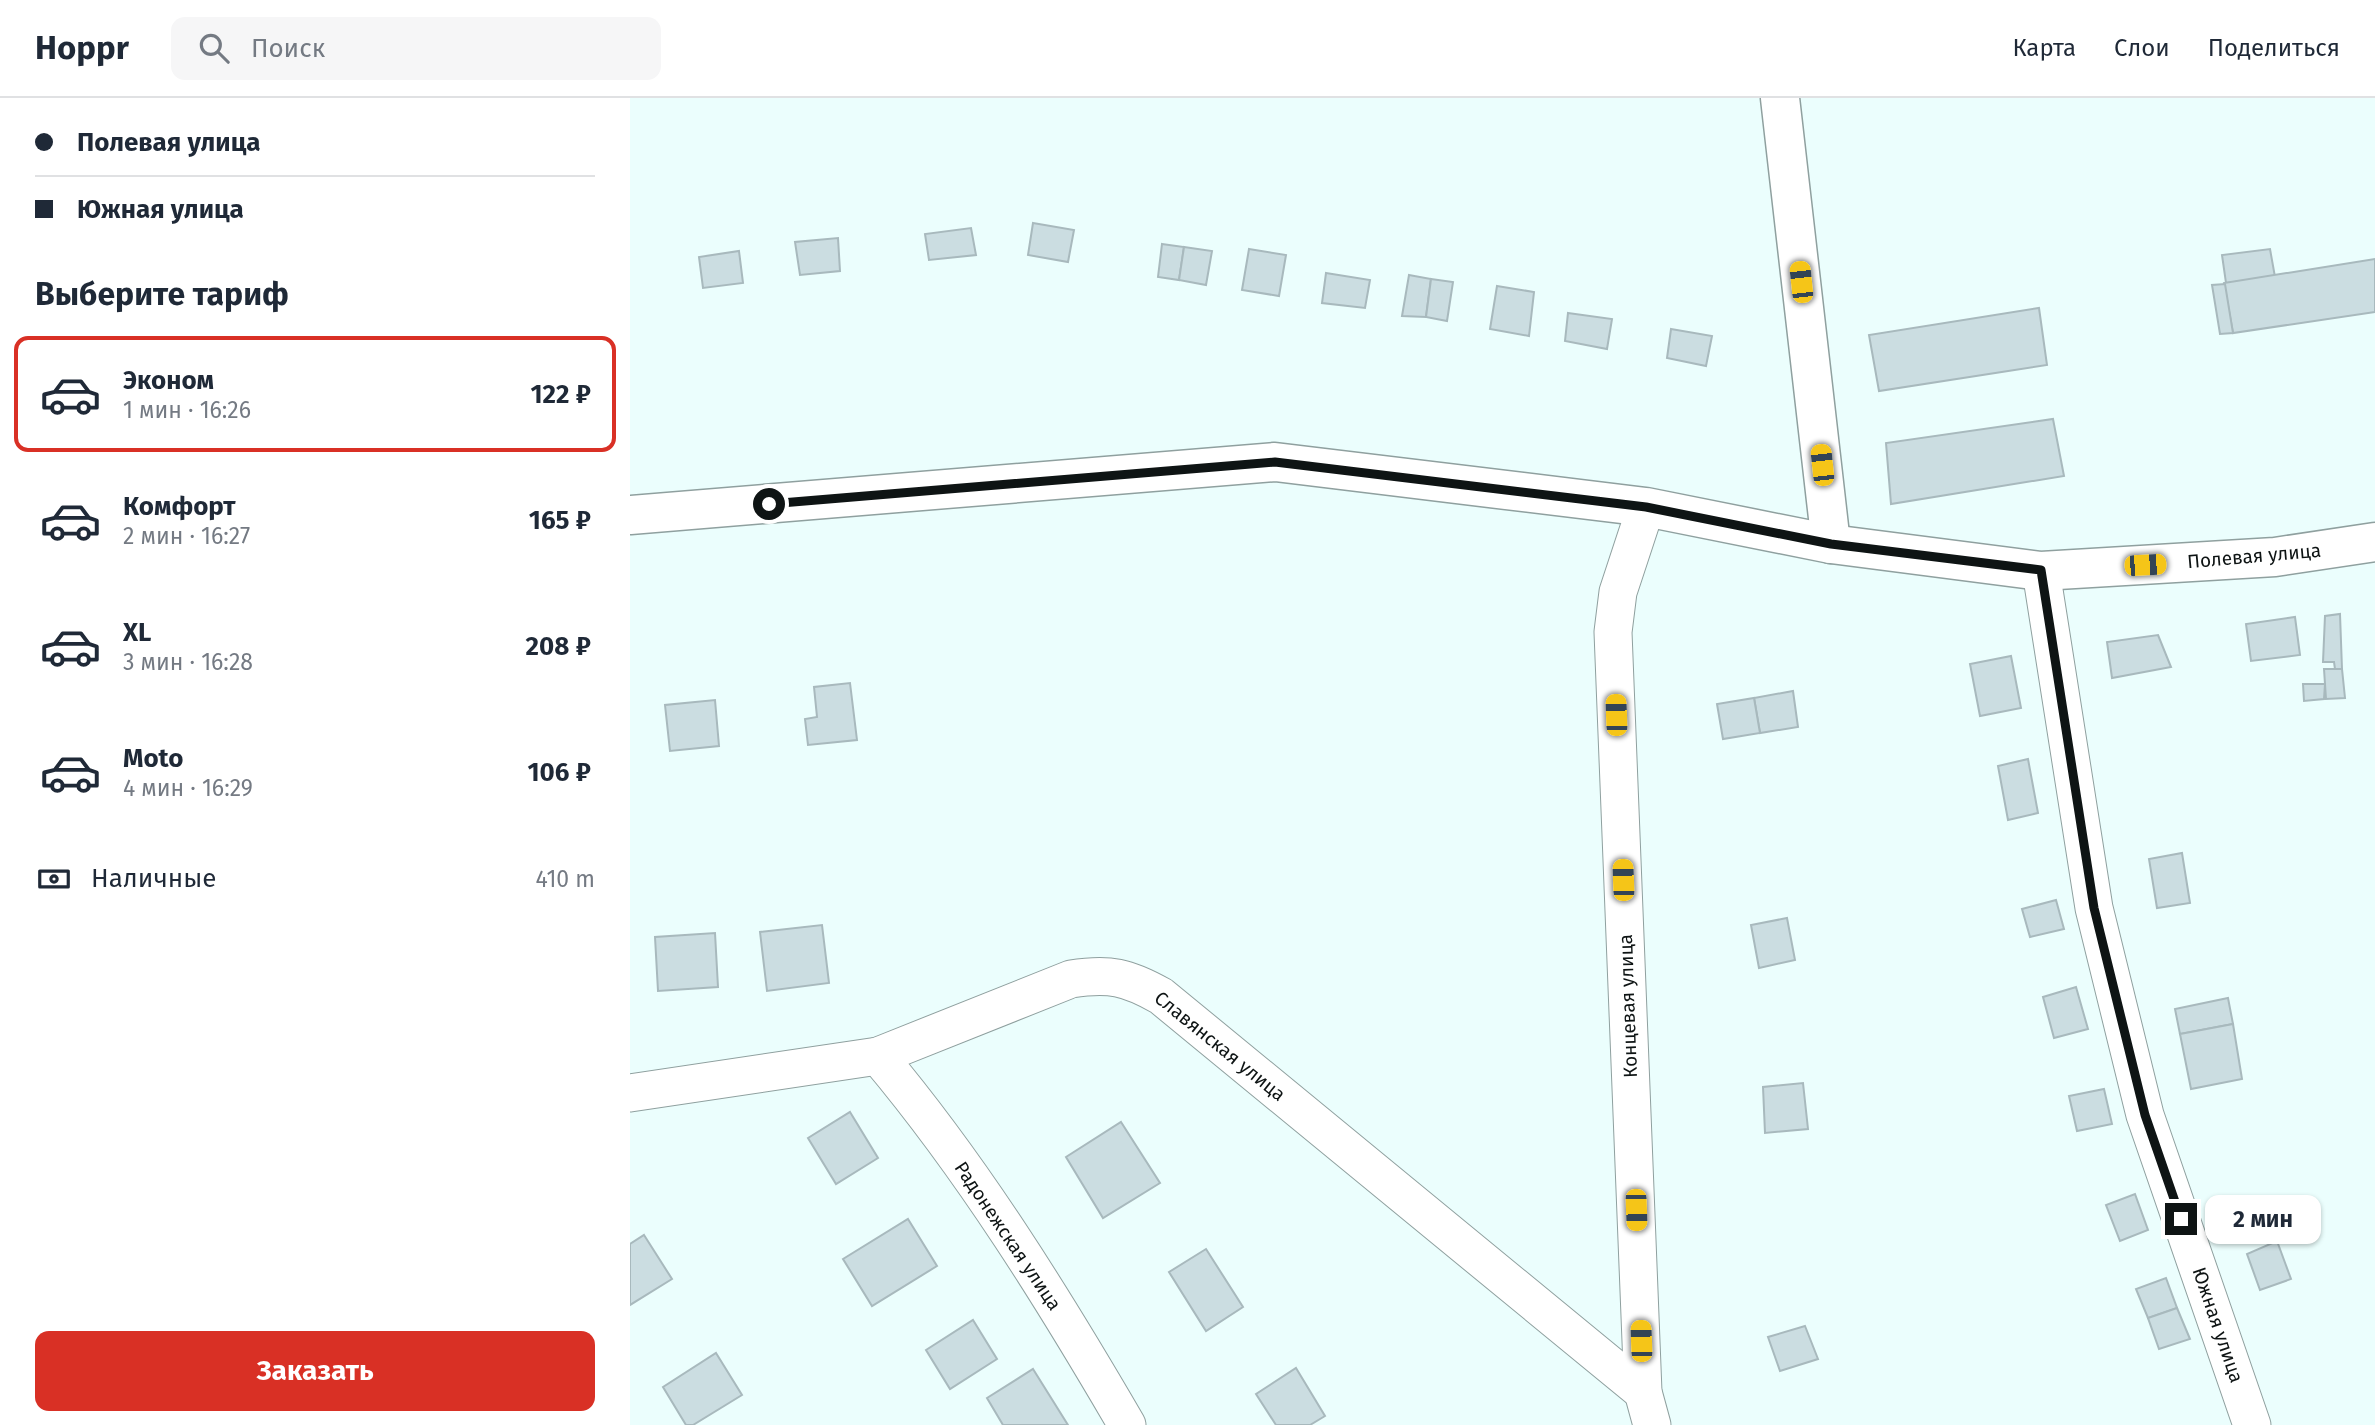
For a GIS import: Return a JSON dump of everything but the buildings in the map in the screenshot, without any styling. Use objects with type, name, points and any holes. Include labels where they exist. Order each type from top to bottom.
[{"type":"street","points":[[1780,98],[1831,544]]},
{"type":"street","name":"Полевая улица","points":[[630,515],[1275,462],[1646,507],[1831,544],[2041,570],[2275,557],[2375,542]]},
{"type":"street","name":"Концевая улица","points":[[1646,507],[1618,592],[1613,632],[1647,1408]]},
{"type":"street","name":"Южная улица","points":[[2041,570],[2097,921],[2145,1115],[2252,1425]]},
{"type":"street","name":"Славянская улица","points":[[630,1093],[878,1056],[1071,979],[1102,974],[1134,981],[1161,996],[1647,1408]]},
{"type":"street","name":"Радонежская улица","points":[[878,1056],[921,1107],[1038,1280],[1069,1326],[1127,1425]]},
{"type":"route","points":[[769,504],[1275,462],[1646,507],[1831,544],[2041,570],[2094,908],[2145,1115],[2181,1219]]}]
